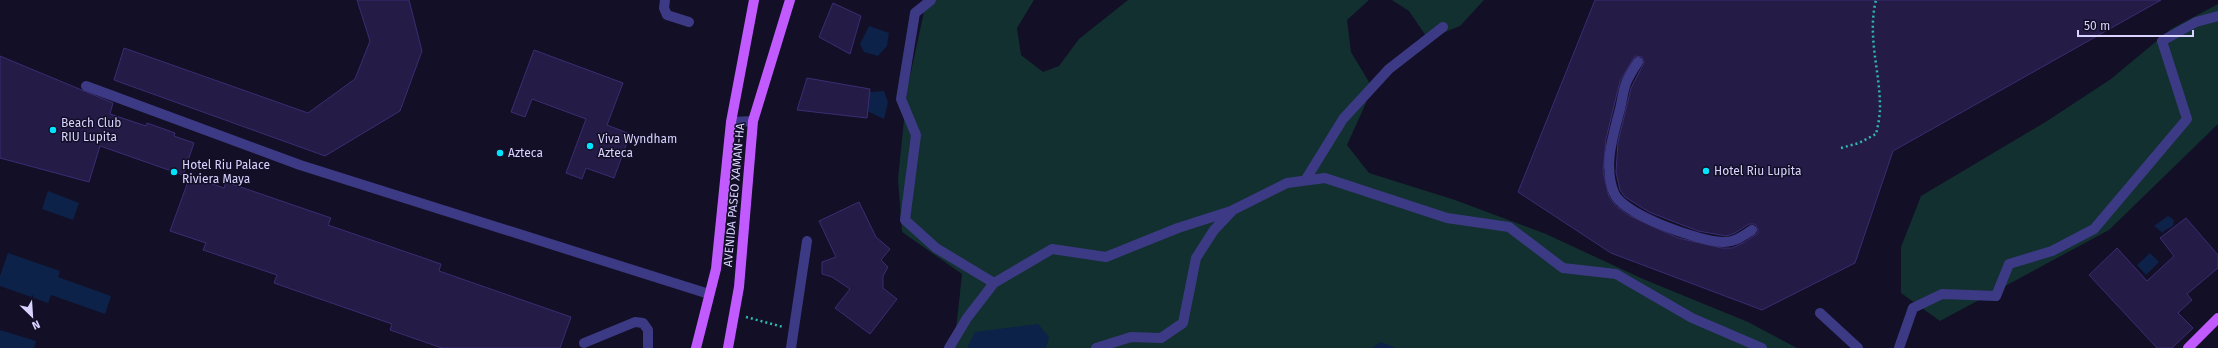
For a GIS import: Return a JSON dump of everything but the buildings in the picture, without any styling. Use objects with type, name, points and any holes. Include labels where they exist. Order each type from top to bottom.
[{"type":"main road","name":"AVENIDA PASEO XAMAN-HA","points":[[696,348],[716,269],[731,122],[754,0]]},
{"type":"main road","name":"AVENIDA PASEO XAMAN-HA","points":[[728,348],[739,288],[753,121],[790,0]]},
{"type":"main road","points":[[2188,348],[2218,318]]},
{"type":"lane","points":[[665,0],[664,8],[667,15],[689,22]]},
{"type":"lane","points":[[931,0],[915,13],[901,99],[916,135],[905,220],[936,248],[994,283]]},
{"type":"lane","points":[[1899,348],[1913,308],[1942,294],[1996,296],[2009,264],[2052,251],[2094,229],[2187,119],[2162,41],[2196,22],[2218,16]]},
{"type":"lane","points":[[1306,179],[1343,119],[1389,69],[1443,27]]},
{"type":"lane","points":[[1638,62],[1626,82],[1610,148],[1609,176],[1614,194],[1622,202],[1657,224],[1697,239],[1723,242],[1736,240],[1752,230]]},
{"type":"lane","points":[[86,86],[300,165],[709,294]]},
{"type":"lane","points":[[731,122],[753,121]]},
{"type":"lane","points":[[949,348],[967,318],[994,283],[1052,249],[1106,257],[1178,228],[1233,210],[1287,183],[1306,179],[1325,178],[1447,218],[1509,227],[1563,268],[1616,274],[1692,318],[1762,348]]},
{"type":"lane","points":[[1096,348],[1131,337],[1161,338],[1184,323],[1196,258],[1214,230],[1233,210]]},
{"type":"lane","points":[[791,348],[807,241]]},
{"type":"lane","points":[[1820,313],[1858,348]]},
{"type":"lane","points":[[584,343],[635,322],[643,323],[648,330],[648,348]]},
{"type":"path","points":[[1841,148],[1859,143],[1876,134],[1880,108],[1873,45],[1872,16],[1876,0]]},
{"type":"path","points":[[734,314],[793,330]]},
{"type":"green space","points":[[933,0],[1034,0],[1017,28],[1021,55],[1043,72],[1059,66],[1079,39],[1128,0],[1369,0],[1347,20],[1351,52],[1369,82],[1366,103],[1347,145],[1369,173],[1455,200],[1546,234],[1643,279],[1748,322],[1797,348],[954,348],[962,274],[902,232],[898,179],[907,90],[925,7]]},
{"type":"green space","points":[[1392,0],[1484,0],[1460,26],[1428,39],[1409,11]]},
{"type":"green space","points":[[2218,4],[2218,124],[2109,230],[1940,321],[1901,293],[1901,247],[1921,196],[2047,121],[2111,79],[2171,29]]},
{"type":"water","points":[[869,26],[889,33],[887,46],[878,56],[864,52],[860,44]]},
{"type":"water","points":[[884,91],[888,102],[884,119],[867,111],[870,92]]},
{"type":"water","points":[[48,191],[79,203],[73,220],[42,209]]},
{"type":"water","points":[[2168,216],[2174,220],[2173,226],[2165,230],[2163,233],[2154,226]]},
{"type":"water","points":[[8,253],[60,271],[58,277],[111,296],[105,314],[51,295],[48,303],[0,286],[0,276]]},
{"type":"water","points":[[2150,253],[2159,262],[2146,275],[2137,265]]},
{"type":"water","points":[[1038,324],[1049,337],[1046,348],[967,348],[975,332]]},
{"type":"water","points":[[0,330],[36,341],[34,348],[0,348]]},
{"type":"water","points":[[1381,342],[1396,348],[1371,348]]},
{"type":"place","name":"Beach Club RIU Lupita","points":[[53,130]]},
{"type":"place","name":"Viva Wyndham Azteca","points":[[590,146]]},
{"type":"place","name":"Azteca","points":[[500,153]]},
{"type":"place","name":"Hotel Riu Lupita","points":[[1706,171]]},
{"type":"place","name":"Hotel Riu Palace Riviera Maya","points":[[174,172]]}]
